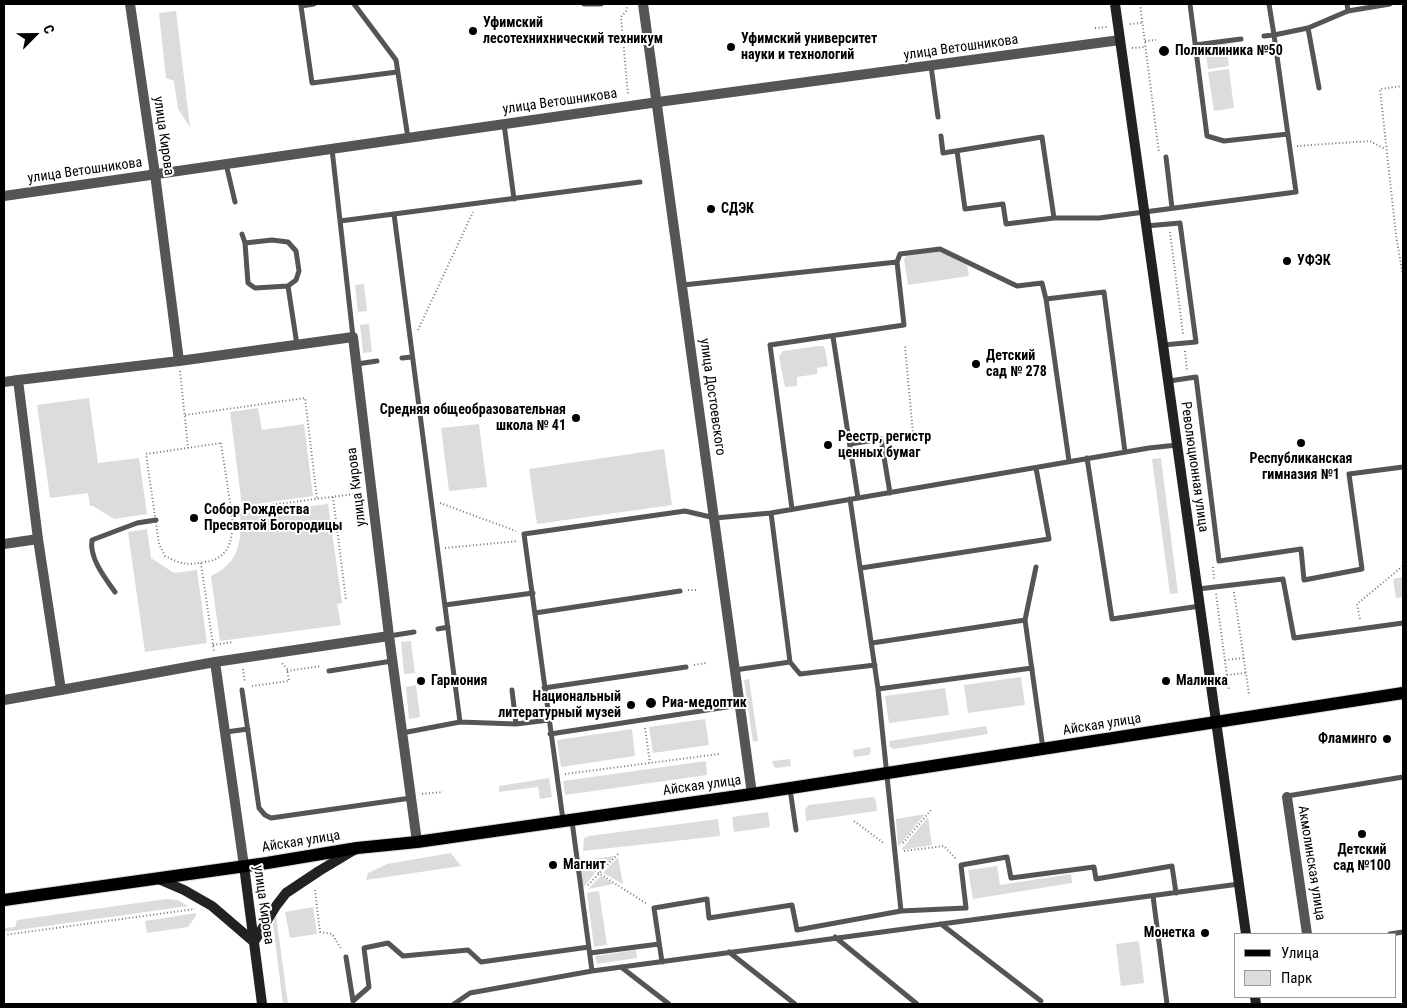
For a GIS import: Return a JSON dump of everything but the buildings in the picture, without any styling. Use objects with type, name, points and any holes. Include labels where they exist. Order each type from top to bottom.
[{"type":"main road","name":"Революционная улица","points":[[1115,4],[1246,933]]},
{"type":"main road","name":"Айская улица","points":[[4,900],[358,848],[417,842],[752,794],[1403,693]]},
{"type":"main road","points":[[154,878],[184,890],[208,903],[254,942],[286,893],[358,848]]},
{"type":"main road","name":"улица Кирова","points":[[244,866],[262,1004]]},
{"type":"street","name":"улица Кирова","points":[[130,4],[155,174],[179,361]]},
{"type":"street","name":"улица Достоевского","points":[[643,4],[752,794]]},
{"type":"street","name":"улица Ветошникова","points":[[4,196],[658,102],[1120,40]]},
{"type":"street","name":"улица Кирова","points":[[353,337],[392,662],[417,842]]},
{"type":"street","points":[[4,382],[179,361],[353,337]]},
{"type":"street","points":[[18,380],[38,540],[61,690]]},
{"type":"street","points":[[4,544],[38,540]]},
{"type":"street","points":[[4,700],[216,662],[389,636]]},
{"type":"street","name":"улица Кирова","points":[[216,662],[244,866]]},
{"type":"street","name":"Акмолинская улица","points":[[1287,796],[1307,933]]},
{"type":"lane","points":[[314,4],[302,6],[312,83],[398,72]]},
{"type":"lane","points":[[354,4],[396,60],[408,138]]},
{"type":"lane","points":[[584,4],[601,4]]},
{"type":"lane","points":[[1190,4],[1207,136],[1224,141],[1288,134]]},
{"type":"lane","points":[[957,151],[965,209],[1003,204],[1006,224],[1054,218],[1099,218],[1296,192],[1269,4]]},
{"type":"lane","points":[[1347,4],[1348,11]]},
{"type":"lane","points":[[1264,36],[1308,28],[1348,11],[1390,4]]},
{"type":"lane","points":[[1308,28],[1319,88]]},
{"type":"lane","points":[[1195,45],[1240,39]]},
{"type":"lane","points":[[931,66],[938,117]]},
{"type":"lane","points":[[504,124],[514,199]]},
{"type":"lane","points":[[941,136],[943,152],[1042,137],[1054,218]]},
{"type":"lane","points":[[332,149],[353,337]]},
{"type":"lane","points":[[1166,157],[1172,208]]},
{"type":"lane","points":[[226,164],[235,202]]},
{"type":"lane","points":[[340,221],[640,182]]},
{"type":"lane","points":[[394,214],[460,722]]},
{"type":"lane","points":[[1146,226],[1180,223],[1196,342],[1163,345]]},
{"type":"lane","points":[[242,234],[245,243],[248,283],[255,288],[288,286],[296,280],[298,271],[296,251],[288,242],[272,240],[245,243]]},
{"type":"lane","points":[[792,509],[770,345],[904,325],[897,262],[900,254],[940,249],[1017,286],[1042,283],[1046,298],[1069,461]]},
{"type":"lane","points":[[683,285],[897,262]]},
{"type":"lane","points":[[288,286],[298,344]]},
{"type":"lane","points":[[1046,298],[1104,292],[1125,452]]},
{"type":"lane","points":[[832,337],[858,498]]},
{"type":"lane","points":[[402,358],[412,357]]},
{"type":"lane","points":[[357,364],[377,361]]},
{"type":"lane","points":[[1168,381],[1196,377],[1219,561],[1301,549],[1304,580],[1362,569],[1349,474],[1403,467]]},
{"type":"lane","points":[[850,444],[881,439],[890,492]]},
{"type":"lane","points":[[592,971],[577,859],[556,775],[524,537],[685,511],[714,518],[771,513],[1069,461],[1177,445]]},
{"type":"lane","points":[[1087,458],[1112,619],[1200,606]]},
{"type":"lane","points":[[861,568],[1049,539],[1036,468]]},
{"type":"lane","points":[[850,499],[878,689],[901,911]]},
{"type":"lane","points":[[771,513],[790,662],[800,674],[875,665]]},
{"type":"lane","points":[[115,592],[102,572],[91,548],[92,540],[137,523],[156,520]]},
{"type":"lane","points":[[1036,567],[1025,620],[1043,749]]},
{"type":"lane","points":[[1197,589],[1282,579],[1294,638],[1403,622]]},
{"type":"lane","points":[[535,613],[680,591]]},
{"type":"lane","points":[[445,605],[533,593]]},
{"type":"lane","points":[[872,643],[1025,620]]},
{"type":"lane","points":[[438,629],[448,627]]},
{"type":"lane","points":[[389,636],[414,632]]},
{"type":"lane","points":[[329,671],[392,662]]},
{"type":"lane","points":[[735,670],[790,662]]},
{"type":"lane","points":[[544,688],[686,667]]},
{"type":"lane","points":[[878,689],[1032,668]]},
{"type":"lane","points":[[244,689],[259,808],[265,815],[271,818],[411,798]]},
{"type":"lane","points":[[512,690],[516,724]]},
{"type":"lane","points":[[550,734],[740,705]]},
{"type":"lane","points":[[402,733],[460,722],[516,724],[548,720]]},
{"type":"lane","points":[[226,732],[248,729]]},
{"type":"lane","points":[[1287,796],[1403,777]]},
{"type":"lane","points":[[790,788],[796,830]]},
{"type":"lane","points":[[662,962],[654,908],[707,899],[709,918],[792,905],[797,930],[901,911],[966,908],[961,864],[1007,857],[1010,878],[1094,867],[1096,879],[1172,866],[1176,893]]},
{"type":"lane","points":[[454,1004],[470,994],[592,971],[1239,884]]},
{"type":"lane","points":[[1153,896],[1167,1004]]},
{"type":"lane","points":[[941,924],[1041,1001]]},
{"type":"lane","points":[[835,937],[916,1004]]},
{"type":"lane","points":[[353,1003],[369,987],[364,948],[372,946],[388,943],[403,956],[468,950],[481,962],[659,944]]},
{"type":"lane","points":[[729,952],[796,1004]]},
{"type":"lane","points":[[346,957],[353,1003]]},
{"type":"lane","points":[[621,967],[669,1004]]},
{"type":"path","points":[[626,4],[627,10],[621,17],[628,95]]},
{"type":"path","points":[[1145,41],[1156,40]]},
{"type":"path","points":[[1403,86],[1380,89],[1385,149],[1403,276]]},
{"type":"path","points":[[1290,146],[1370,141],[1385,149]]},
{"type":"path","points":[[411,345],[477,203]]},
{"type":"path","points":[[881,439],[913,434],[905,346]]},
{"type":"path","points":[[179,361],[188,448]]},
{"type":"path","points":[[185,415],[305,398],[317,499]]},
{"type":"path","points":[[221,443],[231,510],[233,526],[230,541],[226,550],[215,561],[185,565],[165,556],[159,544],[146,454],[221,443]]},
{"type":"path","points":[[231,510],[372,492]]},
{"type":"path","points":[[333,497],[346,600]]},
{"type":"path","points":[[431,500],[524,537]]},
{"type":"path","points":[[438,549],[524,537]]},
{"type":"path","points":[[201,563],[216,662]]},
{"type":"path","points":[[1362,628],[1357,604],[1403,566]]},
{"type":"path","points":[[1233,585],[1249,694]]},
{"type":"path","points":[[213,646],[233,642]]},
{"type":"path","points":[[1225,660],[1244,658]]},
{"type":"path","points":[[252,686],[289,681],[285,665],[280,662]]},
{"type":"path","points":[[686,667],[706,663]]},
{"type":"path","points":[[287,671],[327,665],[329,671]]},
{"type":"path","points":[[238,668],[248,666]]},
{"type":"path","points":[[243,667],[244,689]]},
{"type":"path","points":[[1227,675],[1246,673]]},
{"type":"path","points":[[644,720],[650,763]]},
{"type":"path","points":[[556,775],[719,754]]},
{"type":"path","points":[[422,794],[442,792]]},
{"type":"path","points":[[896,852],[932,809]]},
{"type":"path","points":[[854,821],[896,852],[944,846],[961,864]]},
{"type":"path","points":[[581,892],[618,854]]},
{"type":"path","points":[[577,859],[654,908]]},
{"type":"path","points":[[314,890],[320,932],[332,934],[346,957]]},
{"type":"path","points":[[4,935],[198,908]]},
{"type":"green space","points":[[176,11],[190,127],[178,109],[174,81],[166,78],[159,13]]},
{"type":"green space","points":[[1226,44],[1229,66],[1208,69],[1205,47]]},
{"type":"green space","points":[[1229,69],[1234,108],[1214,111],[1208,72]]},
{"type":"green space","points":[[940,251],[967,265],[969,276],[908,285],[904,259],[906,256]]},
{"type":"green space","points":[[364,284],[367,311],[358,312],[355,285]]},
{"type":"green space","points":[[369,324],[372,352],[363,353],[360,325]]},
{"type":"green space","points":[[823,346],[825,349],[828,366],[817,368],[817,374],[797,377],[797,386],[785,387],[779,357],[783,351]]},
{"type":"green space","points":[[89,398],[98,463],[139,458],[147,514],[114,519],[90,506],[88,493],[50,498],[37,405]]},
{"type":"green space","points":[[258,408],[262,430],[304,424],[313,496],[242,506],[230,412]]},
{"type":"green space","points":[[479,424],[487,487],[449,491],[441,428]]},
{"type":"green space","points":[[664,449],[672,505],[537,524],[529,469]]},
{"type":"green space","points":[[1161,458],[1178,593],[1170,594],[1152,459]]},
{"type":"green space","points":[[328,504],[342,603],[337,604],[341,625],[220,641],[211,576],[228,565],[237,551],[240,534],[240,514]]},
{"type":"green space","points":[[147,529],[151,558],[174,573],[197,570],[207,643],[145,652],[128,532]]},
{"type":"green space","points":[[1403,577],[1403,597],[1396,598],[1393,579]]},
{"type":"green space","points":[[411,641],[415,673],[404,674],[401,642]]},
{"type":"green space","points":[[1021,677],[1025,705],[968,713],[964,685]]},
{"type":"green space","points":[[749,679],[758,741],[753,742],[744,680]]},
{"type":"green space","points":[[416,685],[420,717],[409,719],[406,687]]},
{"type":"green space","points":[[945,688],[949,715],[889,723],[885,696]]},
{"type":"green space","points":[[705,719],[709,745],[653,753],[649,727]]},
{"type":"green space","points":[[986,726],[988,734],[894,749],[890,747],[889,741]]},
{"type":"green space","points":[[632,729],[635,756],[561,767],[557,740]]},
{"type":"green space","points":[[870,747],[869,755],[854,757],[853,750]]},
{"type":"green space","points":[[790,759],[791,766],[776,768],[772,761]]},
{"type":"green space","points":[[706,761],[707,775],[565,795],[563,781]]},
{"type":"green space","points":[[549,778],[552,797],[540,799],[538,787],[499,792],[499,786]]},
{"type":"green space","points":[[873,797],[876,800],[877,811],[806,821],[805,809],[809,805]]},
{"type":"green space","points":[[768,812],[770,827],[734,832],[732,817]]},
{"type":"green space","points":[[925,814],[898,847],[896,819]]},
{"type":"green space","points":[[928,817],[932,845],[901,850]]},
{"type":"green space","points":[[718,819],[720,836],[583,851],[584,838],[589,836]]},
{"type":"green space","points":[[451,853],[461,866],[366,880],[368,873],[387,864]]},
{"type":"green space","points":[[615,856],[599,871],[583,860]]},
{"type":"green space","points":[[618,857],[623,884],[603,873]]},
{"type":"green space","points":[[580,863],[595,873],[583,888]]},
{"type":"green space","points":[[997,866],[1000,885],[1071,874],[1072,883],[973,899],[968,870]]},
{"type":"green space","points":[[601,876],[614,884],[588,889]]},
{"type":"green space","points":[[599,891],[607,945],[594,947],[587,893]]},
{"type":"green space","points":[[166,899],[178,900],[188,906],[4,932],[4,928],[15,927],[17,920]]},
{"type":"green space","points":[[313,907],[317,934],[290,938],[285,912]]},
{"type":"green space","points":[[196,913],[188,927],[147,933],[145,921]]},
{"type":"green space","points":[[276,915],[288,1004],[283,1004],[273,924]]},
{"type":"green space","points":[[1139,941],[1144,983],[1121,986],[1116,944]]},
{"type":"green space","points":[[636,950],[637,958],[597,964],[595,956]]},
{"type":"place","name":"Уфимский лесотехнихнический техникум","points":[[473,31]]},
{"type":"place","name":"Уфимский университет науки и технологий","points":[[731,47]]},
{"type":"place","name":"Поликлиника №50","points":[[1164,51]]},
{"type":"place","name":"СДЭК","points":[[711,209]]},
{"type":"place","name":"УФЭК","points":[[1287,261]]},
{"type":"place","name":"Детский сад № 278","points":[[976,364]]},
{"type":"place","name":"Средняя общеобразовательная школа № 41","points":[[576,418]]},
{"type":"place","name":"Республиканская гимназия №1","points":[[1301,443]]},
{"type":"place","name":"Реестр, регистр ценных бумаг","points":[[828,445]]},
{"type":"place","name":"Собор Рождества Пресвятой Богородицы","points":[[194,518]]},
{"type":"place","name":"Гармония","points":[[421,681]]},
{"type":"place","name":"Малинка","points":[[1166,681]]},
{"type":"place","name":"Риа-медоптик","points":[[651,703]]},
{"type":"place","name":"Национальный литературный музей","points":[[631,705]]},
{"type":"place","name":"Фламинго","points":[[1387,739]]},
{"type":"place","name":"Детский сад №100","points":[[1362,834]]},
{"type":"place","name":"Магнит","points":[[553,865]]},
{"type":"place","name":"Монетка","points":[[1205,933]]}]
